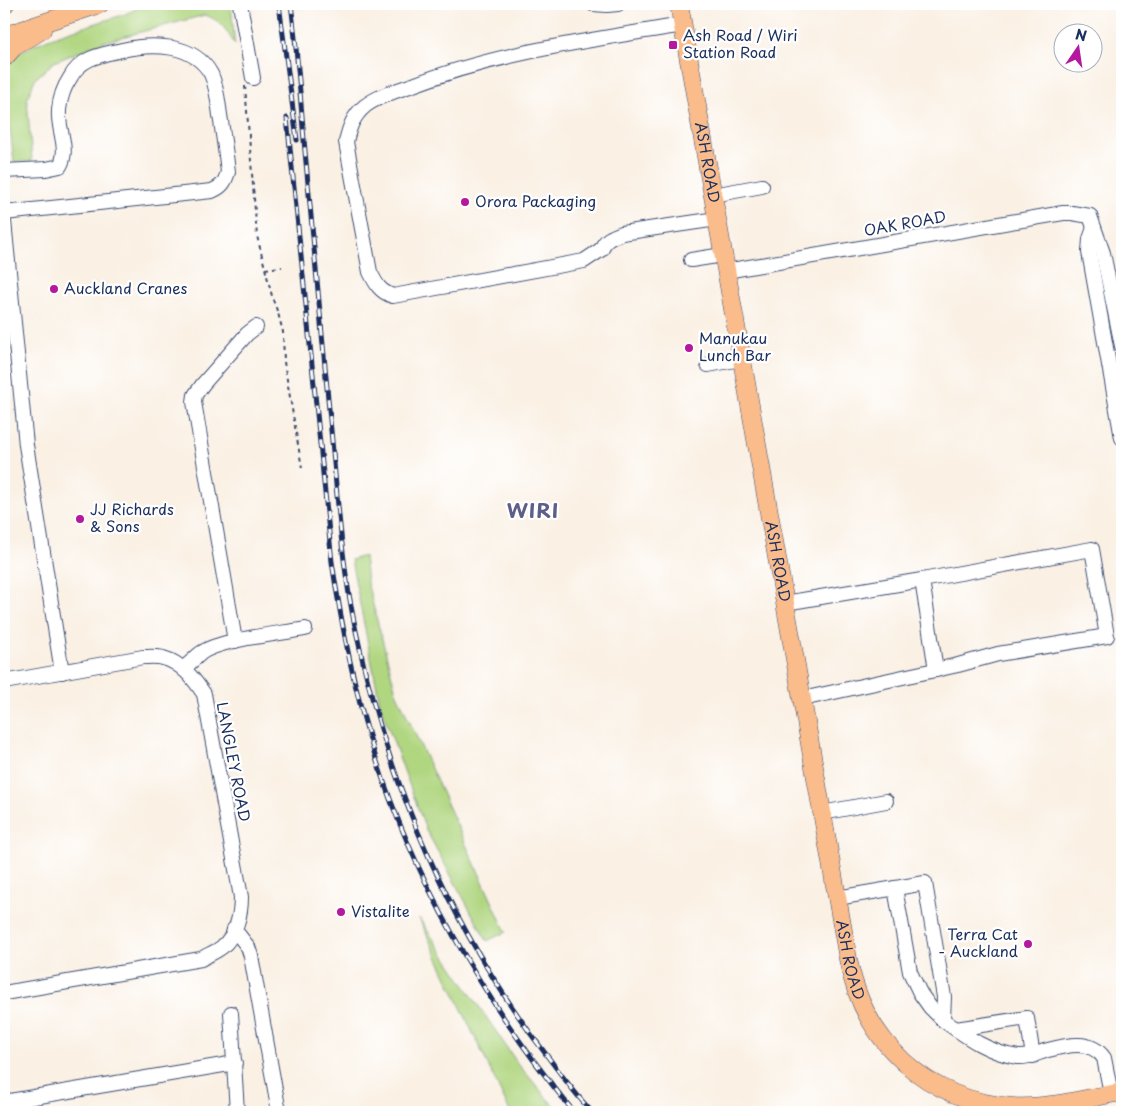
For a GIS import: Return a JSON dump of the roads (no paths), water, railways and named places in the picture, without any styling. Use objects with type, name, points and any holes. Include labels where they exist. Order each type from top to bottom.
[{"type":"main road","points":[[4,36],[100,4]]},
{"type":"main road","name":"ASH ROAD","points":[[679,4],[851,976],[865,1013],[875,1030],[898,1058],[940,1087],[976,1101],[1038,1109],[1117,1093]]},
{"type":"main road","points":[[4,58],[14,47],[37,32],[76,12]]},
{"type":"street","points":[[240,4],[248,81]]},
{"type":"street","points":[[593,4],[618,4]]},
{"type":"street","points":[[683,25],[522,54],[427,79],[396,91],[366,106],[356,115],[349,126],[346,142],[370,272],[377,287],[386,294],[393,296],[584,261],[602,249],[603,243],[608,239],[622,233],[717,219]]},
{"type":"street","points":[[4,171],[46,169],[60,166],[64,159],[59,111],[64,91],[70,77],[78,66],[89,58],[126,49],[175,48],[188,52],[203,64],[210,74],[216,90],[228,172],[225,182],[218,189],[4,213]]},
{"type":"street","points":[[712,195],[762,186]]},
{"type":"street","name":"OAK ROAD","points":[[691,260],[725,263],[1063,213],[1072,213],[1092,222]]},
{"type":"street","points":[[4,221],[26,444],[62,672]]},
{"type":"street","points":[[1092,222],[1103,253],[1122,346]]},
{"type":"street","points":[[1092,222],[1089,252],[1122,438]]},
{"type":"street","points":[[235,642],[194,402],[195,395],[203,384],[246,334],[256,326]]},
{"type":"street","points":[[708,365],[741,359]]},
{"type":"street","points":[[785,604],[1092,549],[1108,636],[998,654],[936,670],[802,699]]},
{"type":"street","points":[[922,580],[936,670]]},
{"type":"street","points":[[183,668],[210,648],[305,630]]},
{"type":"street","name":"LANGLEY ROAD","points":[[4,682],[143,657],[163,657],[183,668],[194,679],[204,694],[241,897],[241,915],[234,929],[221,948],[201,959],[4,993]]},
{"type":"street","points":[[822,813],[886,801]]},
{"type":"street","points":[[837,898],[925,883],[944,996],[944,1020]]},
{"type":"street","points":[[895,888],[910,972],[920,993],[930,1007],[944,1020],[972,1041],[995,1051],[1015,1056],[1033,1056],[1048,1050],[1083,1044],[1092,1047],[1101,1053],[1104,1058],[1117,1093]]},
{"type":"street","points":[[234,929],[248,947],[251,956],[279,1112]]},
{"type":"street","points":[[231,1013],[238,1112]]},
{"type":"street","points":[[956,1029],[1027,1018],[1033,1056]]},
{"type":"street","points":[[4,1102],[235,1063]]},
{"type":"railway","points":[[279,4],[297,140]]},
{"type":"railway","points":[[291,4],[343,552],[356,631],[370,688],[386,745],[406,801],[428,855],[454,908],[482,959],[514,1009],[564,1078],[592,1112]]},
{"type":"railway","points":[[287,118],[332,562],[348,651],[370,739],[406,839],[428,888],[453,935],[480,982],[510,1027],[574,1112]]},
{"type":"place","name":"Ash Road / Wiri Station Road","points":[[673,45]]},
{"type":"place","name":"Orora Packaging","points":[[465,202]]},
{"type":"place","name":"Auckland Cranes","points":[[54,289]]},
{"type":"place","name":"Manukau Lunch Bar","points":[[689,348]]},
{"type":"place","name":"JJ Richards & Sons","points":[[80,519]]},
{"type":"place","name":"Vistalite","points":[[341,912]]},
{"type":"place","name":"Terra Cat - Auckland","points":[[1028,944]]},
{"type":"district","name":"WIRI","points":[[533,511]]}]
